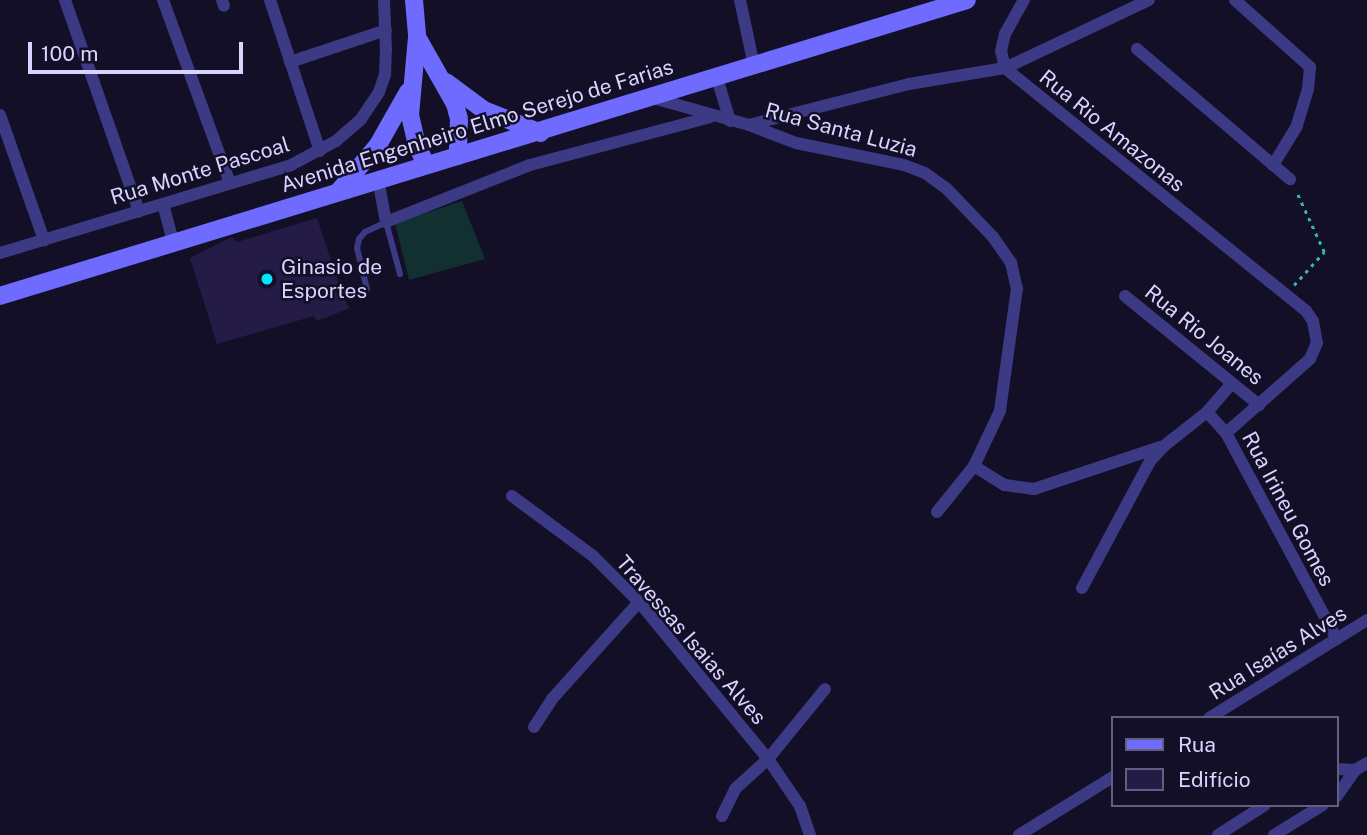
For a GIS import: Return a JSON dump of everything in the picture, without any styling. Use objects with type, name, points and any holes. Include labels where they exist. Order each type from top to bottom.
[{"type":"main road","points":[[414,0],[417,37],[410,115],[417,145],[426,165]]},
{"type":"main road","name":"Avenida Engenheiro Elmo Serejo de Farias","points":[[0,296],[378,179],[541,133],[967,0]]},
{"type":"main road","points":[[417,37],[455,104],[459,120],[458,156]]},
{"type":"main road","points":[[437,75],[484,110],[541,133]]},
{"type":"main road","points":[[338,192],[378,145],[414,80]]},
{"type":"street","points":[[65,0],[139,211]]},
{"type":"street","points":[[163,0],[230,183]]},
{"type":"street","points":[[270,0],[320,151]]},
{"type":"street","name":"Rua Monte Pascoal","points":[[0,253],[291,165],[320,151],[347,132],[372,105],[384,75],[384,0]]},
{"type":"street","points":[[740,0],[754,66]]},
{"type":"street","points":[[1004,68],[1001,51],[1005,34],[1024,0]]},
{"type":"street","points":[[748,125],[909,84],[1004,68],[1149,0]]},
{"type":"street","points":[[1236,0],[1310,67],[1308,89],[1297,126],[1273,165]]},
{"type":"street","points":[[290,62],[386,30]]},
{"type":"street","points":[[1137,49],[1290,179]]},
{"type":"street","name":"Rua Rio Amazonas","points":[[1004,68],[1313,321],[1317,343],[1304,367],[1226,433]]},
{"type":"street","points":[[653,98],[730,121],[718,78]]},
{"type":"street","points":[[0,115],[44,240]]},
{"type":"street","points":[[378,179],[386,222],[530,165],[711,117]]},
{"type":"street","name":"Rua Santa Luzia","points":[[730,121],[796,143],[904,165],[925,173],[971,212],[1011,263],[1017,288],[1003,396],[996,425],[974,466],[937,512]]},
{"type":"street","points":[[163,204],[173,242]]},
{"type":"street","name":"Rua Rio Joanes","points":[[1125,296],[1259,405]]},
{"type":"street","points":[[1082,588],[1145,469],[1164,446],[1207,412],[1232,383]]},
{"type":"street","name":"Rua Irineu Gomes","points":[[1207,412],[1226,433],[1337,639]]},
{"type":"street","points":[[974,466],[1005,485],[1034,489],[1164,446]]},
{"type":"street","name":"Travessas Isaias Alves","points":[[512,496],[593,556],[639,602],[768,759],[795,797],[810,835]]},
{"type":"street","points":[[534,727],[551,699],[639,602]]},
{"type":"street","name":"Rua Isaías Alves","points":[[1212,716],[1367,620]]},
{"type":"street","points":[[722,816],[735,789],[768,759],[825,690]]},
{"type":"street","points":[[1339,769],[1361,767]]},
{"type":"street","points":[[1339,794],[1361,767]]},
{"type":"street","points":[[1018,835],[1112,778]]},
{"type":"street","points":[[1218,835],[1262,807]]},
{"type":"street","points":[[1274,835],[1320,807]]},
{"type":"lane","points":[[367,289],[356,248],[365,232],[386,222],[400,274]]},
{"type":"path","points":[[1284,295],[1324,252],[1290,179]]},
{"type":"green space","points":[[462,201],[485,259],[409,280],[395,223]]},
{"type":"building","name":"Ginasio de Esportes","points":[[317,218],[344,299],[350,308],[317,321],[314,316],[217,344],[190,258],[232,237],[237,242]]},
{"type":"place","name":"Ginasio de Esportes","points":[[267,279]]}]
